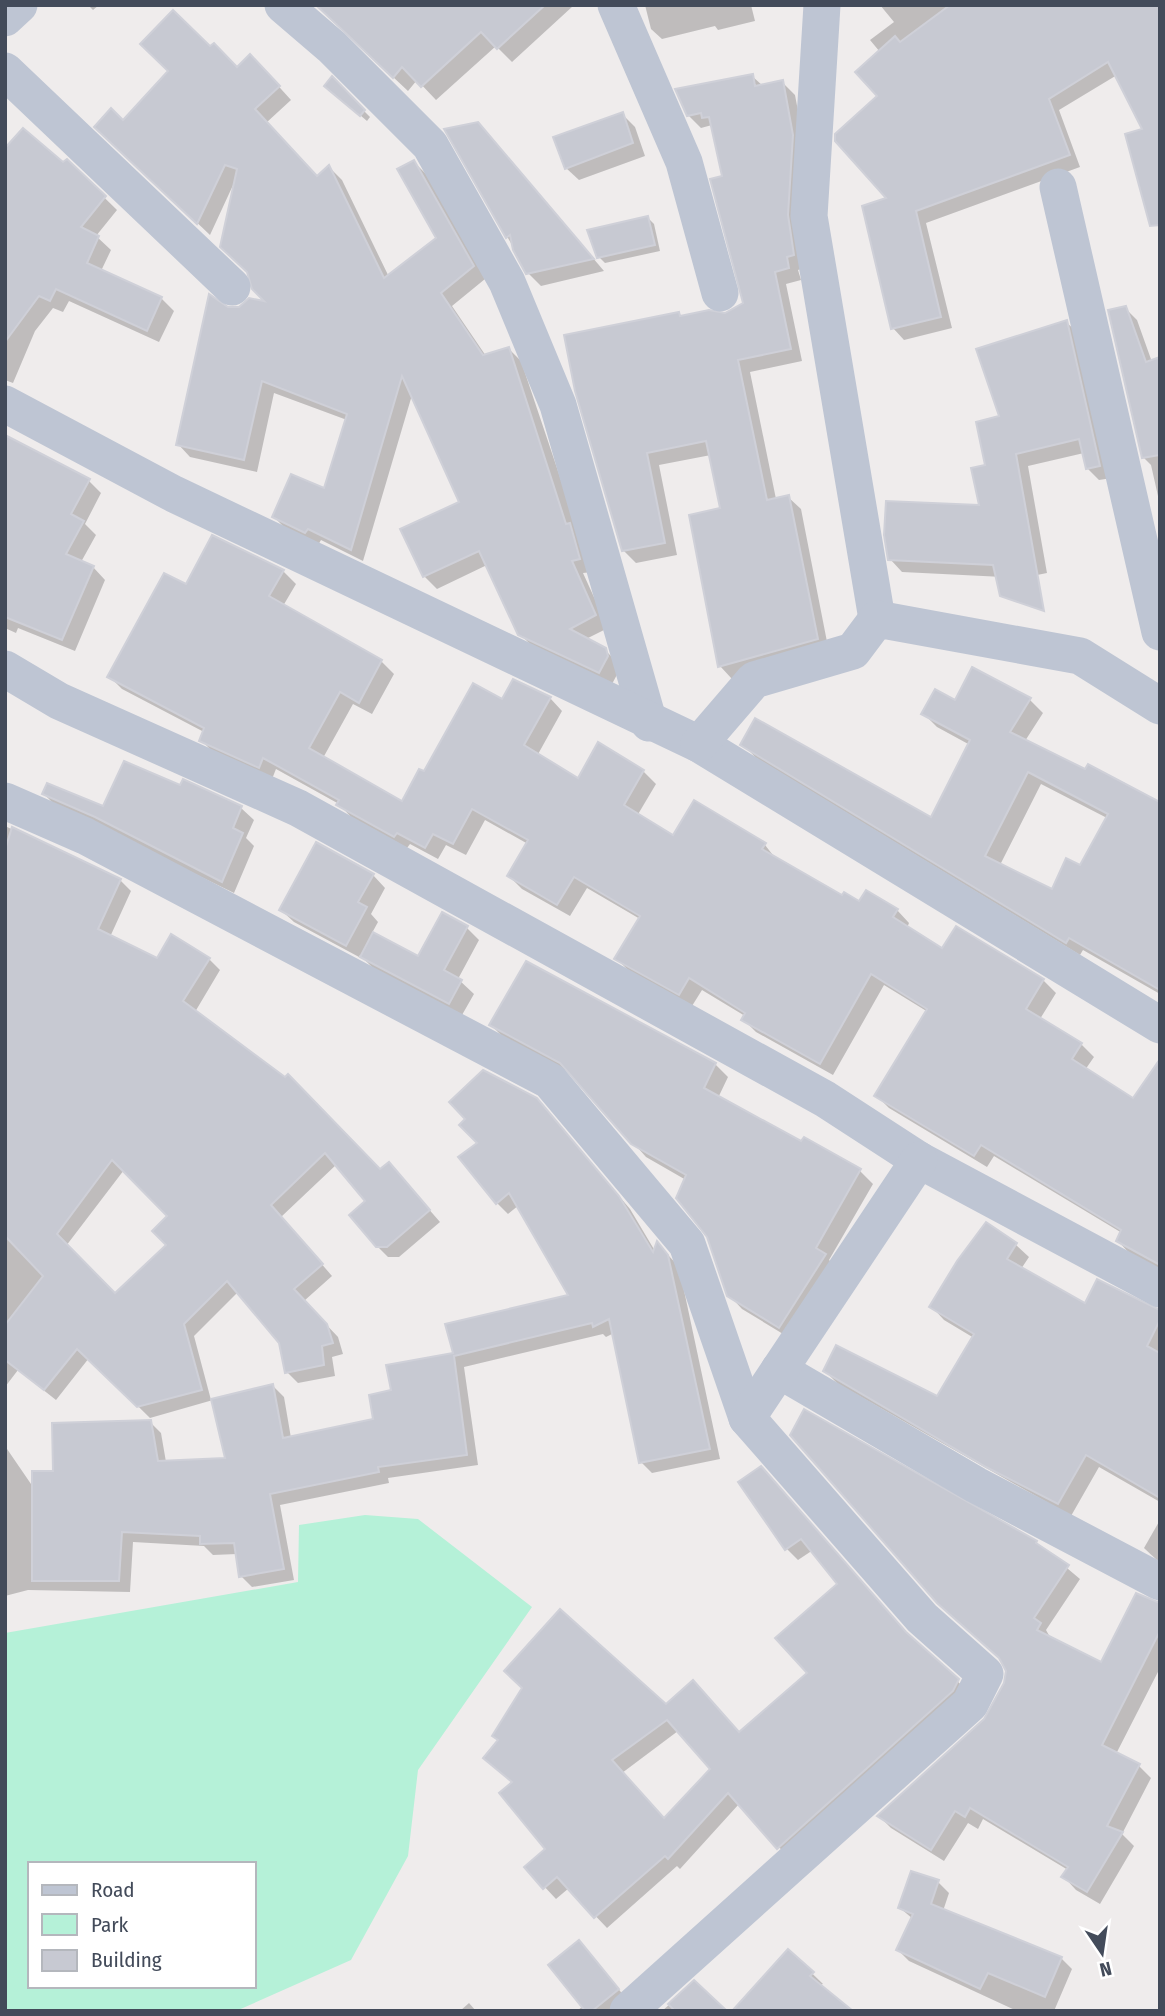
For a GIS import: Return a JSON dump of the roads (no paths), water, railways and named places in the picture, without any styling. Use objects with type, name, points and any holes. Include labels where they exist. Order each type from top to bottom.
[{"type":"street","points":[[5,18],[19,5]]},
{"type":"street","points":[[283,5],[332,47],[430,145],[507,282],[558,405],[649,723]]},
{"type":"street","points":[[616,5],[684,162],[720,293]]},
{"type":"street","points":[[699,744],[754,680],[853,651],[877,619],[809,216],[821,5]]},
{"type":"street","points":[[5,71],[232,287]]},
{"type":"street","points":[[1058,187],[1160,632]]},
{"type":"street","points":[[5,404],[174,494],[649,723],[699,744],[1160,1025]]},
{"type":"street","points":[[877,619],[1080,656],[1160,706]]},
{"type":"street","points":[[5,669],[59,701],[310,814],[825,1099],[919,1160],[1160,1289]]},
{"type":"street","points":[[5,801],[85,836],[550,1081],[687,1244],[747,1418],[922,1618],[985,1674],[970,1704],[628,2011]]},
{"type":"street","points":[[747,1418],[919,1160]]},
{"type":"street","points":[[779,1370],[976,1485],[1160,1583]]}]
